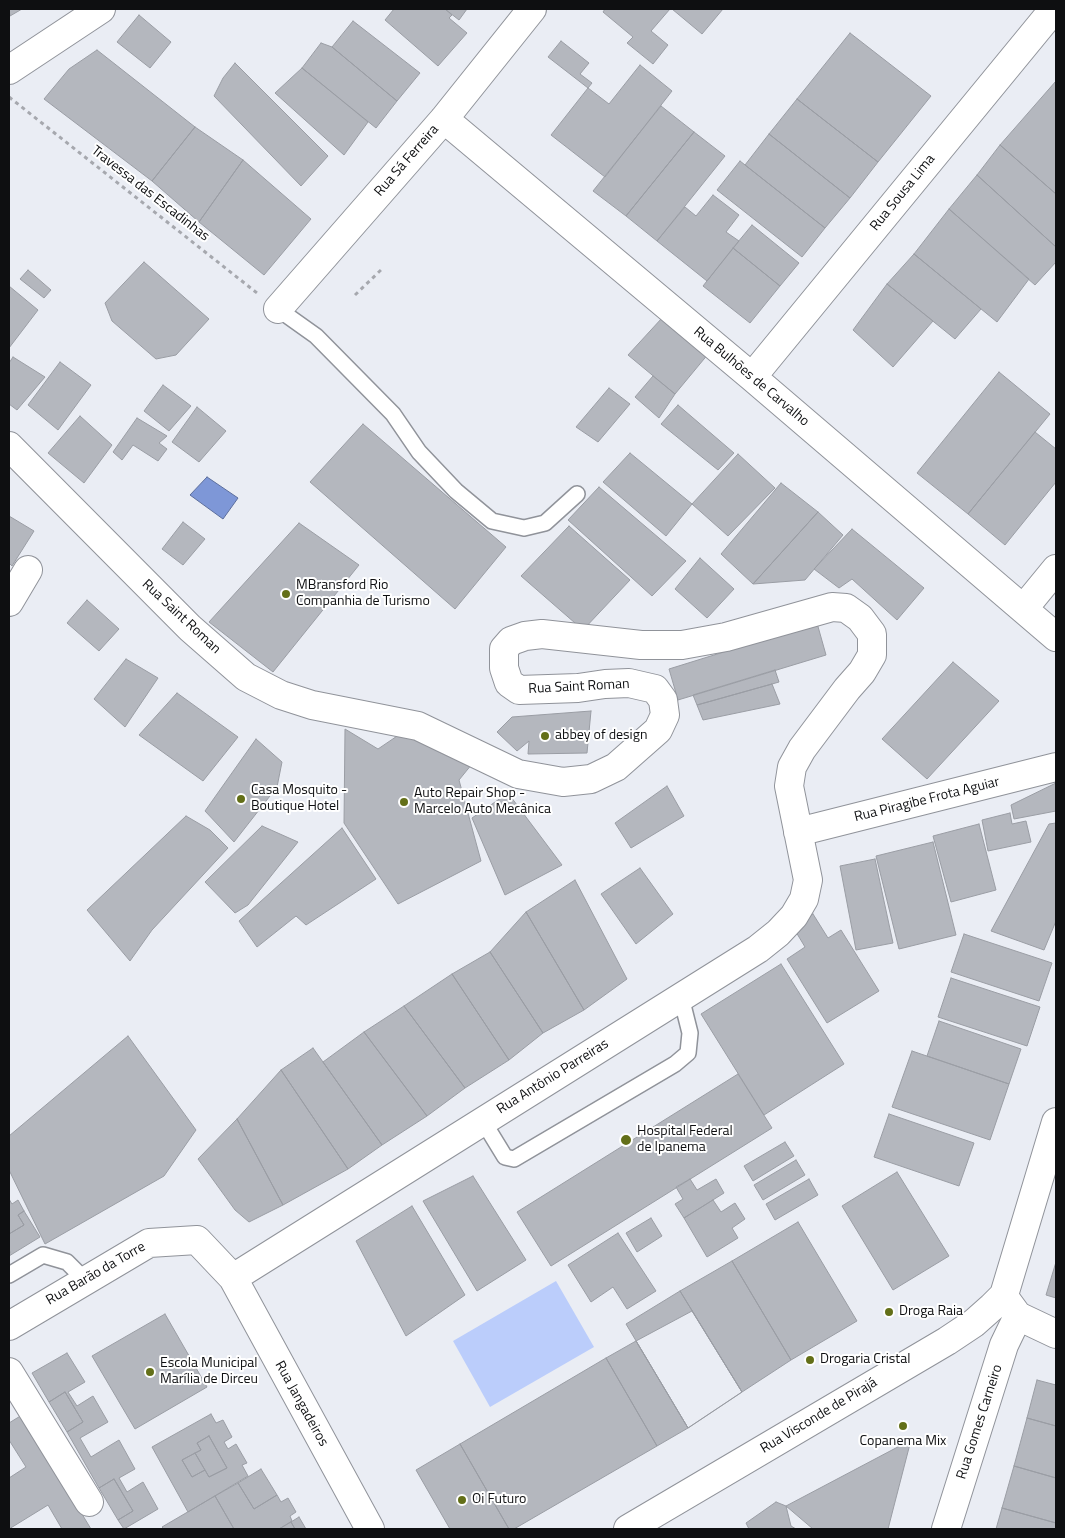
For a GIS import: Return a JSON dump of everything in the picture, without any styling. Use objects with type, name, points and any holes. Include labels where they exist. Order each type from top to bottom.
[{"type":"street","points":[[9,70],[101,9]]},
{"type":"street","name":"Rua Sá Ferreira","points":[[278,309],[444,119],[532,9]]},
{"type":"street","name":"Rua Sousa Lima","points":[[752,377],[1054,9]]},
{"type":"street","name":"Rua Bulhões de Carvalho","points":[[444,119],[752,377],[1056,636]]},
{"type":"street","name":"Rua Saint Roman","points":[[9,446],[190,628],[246,677],[281,695],[312,705],[418,726],[518,774],[563,782],[591,779],[616,767],[658,730],[665,715],[663,700],[655,688],[629,683],[578,688],[519,690],[509,683],[504,668],[504,649],[511,641],[525,636],[542,634],[641,645],[682,645],[726,637],[832,607],[846,608],[860,618],[872,634],[872,655],[862,672],[802,749],[792,767],[790,786],[798,832]]},
{"type":"street","points":[[1024,608],[1056,569]]},
{"type":"street","points":[[9,602],[28,570]]},
{"type":"street","name":"Rua Piragibe Frota Aguiar","points":[[798,832],[1056,767]]},
{"type":"street","name":"Rua Antônio Parreiras","points":[[233,1278],[758,949],[778,933],[794,916],[804,899],[808,880],[798,832]]},
{"type":"street","name":"Rua Gomes Carneiro","points":[[946,1529],[1004,1345],[1011,1306],[1056,1122]]},
{"type":"street","name":"Rua Barão da Torre","points":[[9,1326],[149,1243],[197,1240],[233,1278]]},
{"type":"street","name":"Rua Jangadeiros","points":[[233,1278],[370,1529]]},
{"type":"street","points":[[1011,1306],[1056,1334]]},
{"type":"street","name":"Rua Visconde de Pirajá","points":[[628,1529],[947,1341],[974,1323],[1011,1306]]},
{"type":"street","points":[[9,1372],[89,1502]]},
{"type":"lane","points":[[278,309],[316,336],[393,414],[419,452],[456,491],[492,520],[524,528],[545,523],[577,494]]},
{"type":"lane","points":[[483,1121],[505,1157],[514,1159],[675,1064],[688,1053],[690,1033],[681,997]]},
{"type":"lane","points":[[9,1274],[42,1255],[68,1262],[85,1280]]},
{"type":"path","name":"Travessa das Escadinhas","points":[[9,96],[278,309]]},
{"type":"path","points":[[355,296],[383,268]]},
{"type":"shaded area","points":[[207,477],[238,498],[223,519],[190,495]]},
{"type":"shaded area","points":[[556,1281],[594,1347],[490,1407],[453,1341]]},
{"type":"building","points":[[9,9],[22,9],[10,16]]},
{"type":"building","points":[[394,9],[445,9],[452,15],[449,18],[467,33],[438,66],[385,20]]},
{"type":"building","points":[[445,9],[467,9],[459,20]]},
{"type":"building","points":[[605,9],[670,9],[651,31],[668,45],[653,64],[627,43],[633,37],[603,12]]},
{"type":"building","points":[[672,9],[723,9],[702,34]]},
{"type":"building","points":[[139,15],[171,42],[150,68],[117,42]]},
{"type":"building","points":[[353,21],[420,73],[397,101],[332,47]]},
{"type":"building","points":[[850,33],[931,96],[878,162],[797,99]]},
{"type":"building","points":[[561,41],[589,63],[580,74],[592,83],[588,88],[548,57]]},
{"type":"building","points":[[321,43],[332,47],[397,101],[376,128],[302,68]]},
{"type":"building","points":[[97,50],[195,127],[152,181],[44,99],[69,69]]},
{"type":"building","points":[[235,63],[328,156],[301,186],[214,96],[223,78]]},
{"type":"building","points":[[640,65],[672,91],[605,177],[551,135],[588,88],[609,104]]},
{"type":"building","points":[[302,68],[368,122],[344,155],[275,93]]},
{"type":"building","points":[[1056,81],[1056,194],[1000,145]]},
{"type":"building","points":[[797,99],[878,162],[850,198],[769,134]]},
{"type":"building","points":[[661,106],[694,132],[626,216],[593,191]]},
{"type":"building","points":[[195,127],[243,160],[199,222],[152,181]]},
{"type":"building","points":[[694,132],[725,156],[657,241],[626,216]]},
{"type":"building","points":[[769,134],[850,198],[825,228],[745,165]]},
{"type":"building","points":[[1000,145],[1056,194],[1056,247],[977,175]]},
{"type":"building","points":[[243,160],[311,219],[264,275],[199,222]]},
{"type":"building","points":[[740,161],[825,228],[802,257],[717,190]]},
{"type":"building","points":[[977,175],[1056,247],[1056,262],[1035,285],[949,209]]},
{"type":"building","points":[[713,195],[739,215],[726,232],[739,241],[707,281],[657,241],[685,207],[696,216]]},
{"type":"building","points":[[949,209],[1029,279],[997,322],[914,254]]},
{"type":"building","points":[[752,225],[799,263],[780,286],[733,248]]},
{"type":"building","points":[[733,248],[780,286],[750,323],[703,286]]},
{"type":"building","points":[[914,254],[981,309],[955,339],[887,284]]},
{"type":"building","points":[[144,262],[209,319],[176,355],[156,359],[112,321],[105,303]]},
{"type":"building","points":[[28,270],[51,290],[44,298],[20,279]]},
{"type":"building","points":[[887,284],[933,321],[893,367],[853,330]]},
{"type":"building","points":[[9,286],[38,310],[9,348]]},
{"type":"building","points":[[662,318],[709,353],[675,394],[628,355]]},
{"type":"building","points":[[13,357],[45,377],[17,410],[9,404],[9,363]]},
{"type":"building","points":[[60,362],[91,385],[58,430],[28,405]]},
{"type":"building","points":[[999,372],[1050,414],[968,514],[917,473]]},
{"type":"building","points":[[653,376],[675,394],[659,418],[635,397]]},
{"type":"building","points":[[163,385],[191,406],[169,431],[144,411]]},
{"type":"building","points":[[609,388],[630,404],[598,442],[576,427]]},
{"type":"building","points":[[678,405],[734,453],[718,470],[661,424]]},
{"type":"building","points":[[197,407],[226,431],[199,462],[172,442]]},
{"type":"building","points":[[80,416],[112,445],[84,483],[48,453]]},
{"type":"building","points":[[137,418],[167,436],[159,443],[167,449],[158,461],[133,445],[122,460],[113,452]]},
{"type":"building","points":[[363,424],[506,547],[455,609],[310,482]]},
{"type":"building","points":[[1035,432],[1056,449],[1056,482],[1005,545],[968,514]]},
{"type":"building","points":[[630,453],[692,504],[666,536],[603,482]]},
{"type":"building","points":[[738,454],[775,488],[728,536],[692,504]]},
{"type":"building","points":[[781,483],[818,512],[753,584],[721,554]]},
{"type":"building","points":[[599,487],[686,561],[652,596],[568,520]]},
{"type":"building","points":[[818,512],[843,535],[805,580],[753,584]]},
{"type":"building","points":[[9,516],[34,531],[12,566],[9,563]]},
{"type":"building","points":[[183,522],[205,539],[183,565],[162,549]]},
{"type":"building","name":"MBransford Rio Companhia de Turismo","points":[[299,523],[359,565],[273,672],[209,622]]},
{"type":"building","points":[[569,526],[630,580],[583,630],[521,576]]},
{"type":"building","points":[[852,529],[924,588],[897,620],[852,579],[839,588],[814,569]]},
{"type":"building","points":[[700,558],[734,589],[707,618],[675,589]]},
{"type":"building","points":[[87,600],[119,629],[99,651],[67,623]]},
{"type":"building","points":[[817,623],[826,655],[678,700],[669,669]]},
{"type":"building","points":[[126,659],[158,678],[125,727],[94,699]]},
{"type":"building","points":[[953,662],[999,701],[927,779],[882,739]]},
{"type":"building","points":[[775,670],[779,682],[697,705],[693,695]]},
{"type":"building","points":[[772,684],[780,704],[703,720],[697,705]]},
{"type":"building","points":[[177,693],[238,737],[203,781],[139,735]]},
{"type":"building","name":"abbey of design","points":[[591,711],[587,753],[528,754],[529,741],[517,751],[497,732],[512,717]]},
{"type":"building","name":"Auto Repair Shop - Marcelo Auto Mecânica","points":[[409,728],[472,764],[459,780],[481,861],[398,904],[344,823],[345,729],[378,749]]},
{"type":"building","name":"Casa Mosquito - Boutique Hotel","points":[[256,739],[282,762],[277,787],[234,842],[205,811]]},
{"type":"building","points":[[1056,783],[1056,811],[1014,819],[1011,805]]},
{"type":"building","points":[[667,786],[684,816],[631,848],[615,823]]},
{"type":"building","points":[[508,793],[562,865],[505,895],[472,818]]},
{"type":"building","points":[[1010,813],[1012,824],[1026,821],[1031,842],[988,851],[982,820]]},
{"type":"building","points":[[186,816],[210,830],[228,848],[152,930],[130,961],[87,910]]},
{"type":"building","points":[[1056,823],[1056,921],[1044,950],[991,931],[1049,824]]},
{"type":"building","points":[[979,824],[996,890],[951,902],[933,836]]},
{"type":"building","points":[[262,826],[298,842],[248,905],[235,913],[205,882]]},
{"type":"building","points":[[342,828],[376,879],[306,925],[296,916],[257,947],[239,921]]},
{"type":"building","points":[[933,842],[956,935],[899,949],[876,856]]},
{"type":"building","points":[[875,859],[893,943],[856,950],[840,866]]},
{"type":"building","points":[[640,868],[673,914],[636,944],[601,894]]},
{"type":"building","points":[[575,880],[627,979],[584,1010],[526,912]]},
{"type":"building","points":[[526,912],[584,1010],[543,1033],[490,952]]},
{"type":"building","points":[[813,914],[828,938],[841,930],[879,991],[827,1023],[787,959],[805,947],[793,927]]},
{"type":"building","points":[[964,934],[1052,963],[1039,1001],[951,972]]},
{"type":"building","points":[[490,952],[543,1033],[509,1060],[452,974]]},
{"type":"building","points":[[781,964],[844,1064],[764,1115],[701,1014]]},
{"type":"building","points":[[452,974],[509,1060],[465,1088],[404,1006]]},
{"type":"building","points":[[951,978],[1040,1007],[1027,1046],[938,1017]]},
{"type":"building","points":[[404,1006],[465,1088],[427,1116],[364,1032]]},
{"type":"building","points":[[939,1021],[1021,1049],[1009,1084],[927,1056]]},
{"type":"building","points":[[364,1032],[427,1116],[382,1145],[323,1062]]},
{"type":"building","points":[[128,1036],[196,1130],[164,1176],[45,1244],[9,1170],[9,1136]]},
{"type":"building","points":[[313,1048],[382,1145],[348,1169],[281,1070]]},
{"type":"building","points":[[912,1051],[1009,1084],[990,1140],[892,1107]]},
{"type":"building","points":[[281,1070],[348,1169],[283,1205],[237,1119]]},
{"type":"building","points":[[738,1074],[772,1128],[551,1266],[517,1212]]},
{"type":"building","points":[[889,1114],[974,1143],[959,1186],[874,1157]]},
{"type":"building","points":[[237,1119],[283,1205],[249,1222],[235,1210],[198,1159]]},
{"type":"building","points":[[785,1142],[794,1156],[753,1181],[744,1166]]},
{"type":"building","points":[[796,1160],[805,1175],[763,1200],[754,1185]]},
{"type":"building","points":[[897,1172],[949,1256],[893,1290],[842,1206]]},
{"type":"building","points":[[473,1176],[526,1260],[477,1291],[423,1201]]},
{"type":"building","points":[[690,1179],[697,1190],[716,1179],[724,1193],[684,1218],[675,1204],[683,1199],[676,1187]]},
{"type":"building","points":[[809,1179],[818,1195],[775,1220],[766,1204]]},
{"type":"building","points":[[9,1199],[12,1204],[18,1200],[24,1211],[18,1215],[24,1225],[9,1234]]},
{"type":"building","points":[[713,1200],[721,1212],[735,1203],[745,1219],[732,1228],[738,1238],[707,1257],[684,1218]]},
{"type":"building","points":[[412,1206],[465,1295],[406,1336],[356,1241]]},
{"type":"building","points":[[24,1211],[40,1237],[9,1256],[9,1234],[24,1225],[18,1215]]},
{"type":"building","points":[[651,1218],[662,1236],[637,1252],[626,1233]]},
{"type":"building","points":[[798,1222],[857,1321],[791,1360],[732,1261]]},
{"type":"building","points":[[618,1233],[656,1291],[627,1309],[613,1287],[591,1302],[568,1265]]},
{"type":"building","points":[[732,1261],[791,1360],[742,1392],[680,1291]]},
{"type":"building","points":[[1056,1262],[1056,1298],[1046,1295]]},
{"type":"building","points":[[680,1291],[742,1392],[688,1428],[626,1324]]},
{"type":"building","points":[[692,1311],[742,1392],[688,1428],[636,1341]]},
{"type":"building","name":"Escola Municipal Marília de Dirceu","points":[[165,1314],[207,1387],[135,1429],[92,1356]]},
{"type":"building","points":[[636,1341],[688,1428],[657,1446],[606,1358]]},
{"type":"building","points":[[67,1353],[85,1382],[68,1392],[77,1406],[93,1396],[108,1422],[80,1438],[91,1457],[119,1440],[135,1469],[119,1478],[127,1492],[143,1482],[158,1509],[124,1529],[118,1520],[133,1511],[114,1479],[99,1488],[67,1432],[83,1422],[65,1392],[49,1402],[32,1373]]},
{"type":"building","points":[[606,1358],[657,1446],[514,1529],[509,1529],[460,1444]]},
{"type":"building","points":[[1037,1380],[1056,1385],[1056,1426],[1027,1418]]},
{"type":"building","points":[[65,1392],[83,1422],[67,1432],[49,1402]]},
{"type":"building","points":[[211,1414],[216,1423],[223,1420],[232,1437],[224,1442],[228,1449],[236,1444],[247,1463],[242,1465],[248,1476],[188,1512],[152,1447]],"holes":[[[209,1436],[227,1468],[209,1477],[205,1470],[192,1477],[182,1460],[201,1450],[197,1443]]]},
{"type":"building","points":[[22,1415],[91,1529],[62,1529],[48,1505],[9,1529],[9,1478],[26,1467],[9,1440],[9,1423]]},
{"type":"building","points":[[1027,1418],[1056,1426],[1056,1478],[1014,1466]]},
{"type":"building","points":[[209,1436],[227,1468],[209,1477],[195,1453],[201,1450],[197,1443]]},
{"type":"building","points":[[911,1440],[888,1529],[813,1529],[786,1506]]},
{"type":"building","name":"Oi Futuro","points":[[460,1444],[509,1529],[450,1529],[416,1470]]},
{"type":"building","points":[[195,1453],[205,1470],[192,1477],[182,1460]]},
{"type":"building","points":[[1014,1466],[1056,1478],[1056,1523],[1002,1508]]},
{"type":"building","points":[[261,1469],[277,1495],[254,1509],[238,1483]]},
{"type":"building","points":[[114,1479],[133,1511],[118,1520],[99,1488]]},
{"type":"building","points":[[238,1483],[254,1509],[277,1495],[281,1502],[288,1498],[296,1512],[290,1516],[292,1521],[279,1529],[234,1529],[215,1496]]},
{"type":"building","points":[[215,1496],[234,1529],[164,1529],[162,1527]]},
{"type":"building","points":[[776,1502],[786,1506],[791,1526],[796,1529],[749,1529],[746,1523]]},
{"type":"building","points":[[1002,1508],[1056,1523],[1056,1529],[996,1529]]},
{"type":"building","points":[[299,1517],[306,1529],[295,1529],[291,1522]]},
{"type":"building","points":[[291,1522],[295,1529],[279,1529]]},
{"type":"place","name":"MBransford Rio Companhia de Turismo","points":[[286,594]]},
{"type":"place","name":"abbey of design","points":[[545,736]]},
{"type":"place","name":"Casa Mosquito - Boutique Hotel","points":[[241,799]]},
{"type":"place","name":"Auto Repair Shop - Marcelo Auto Mecânica","points":[[404,802]]},
{"type":"place","name":"Hospital Federal de Ipanema","points":[[626,1140]]},
{"type":"place","name":"Droga Raia","points":[[889,1312]]},
{"type":"place","name":"Drogaria Cristal","points":[[810,1360]]},
{"type":"place","name":"Escola Municipal Marília de Dirceu","points":[[150,1372]]},
{"type":"place","name":"Copanema Mix","points":[[903,1426]]},
{"type":"place","name":"Oi Futuro","points":[[462,1500]]}]
